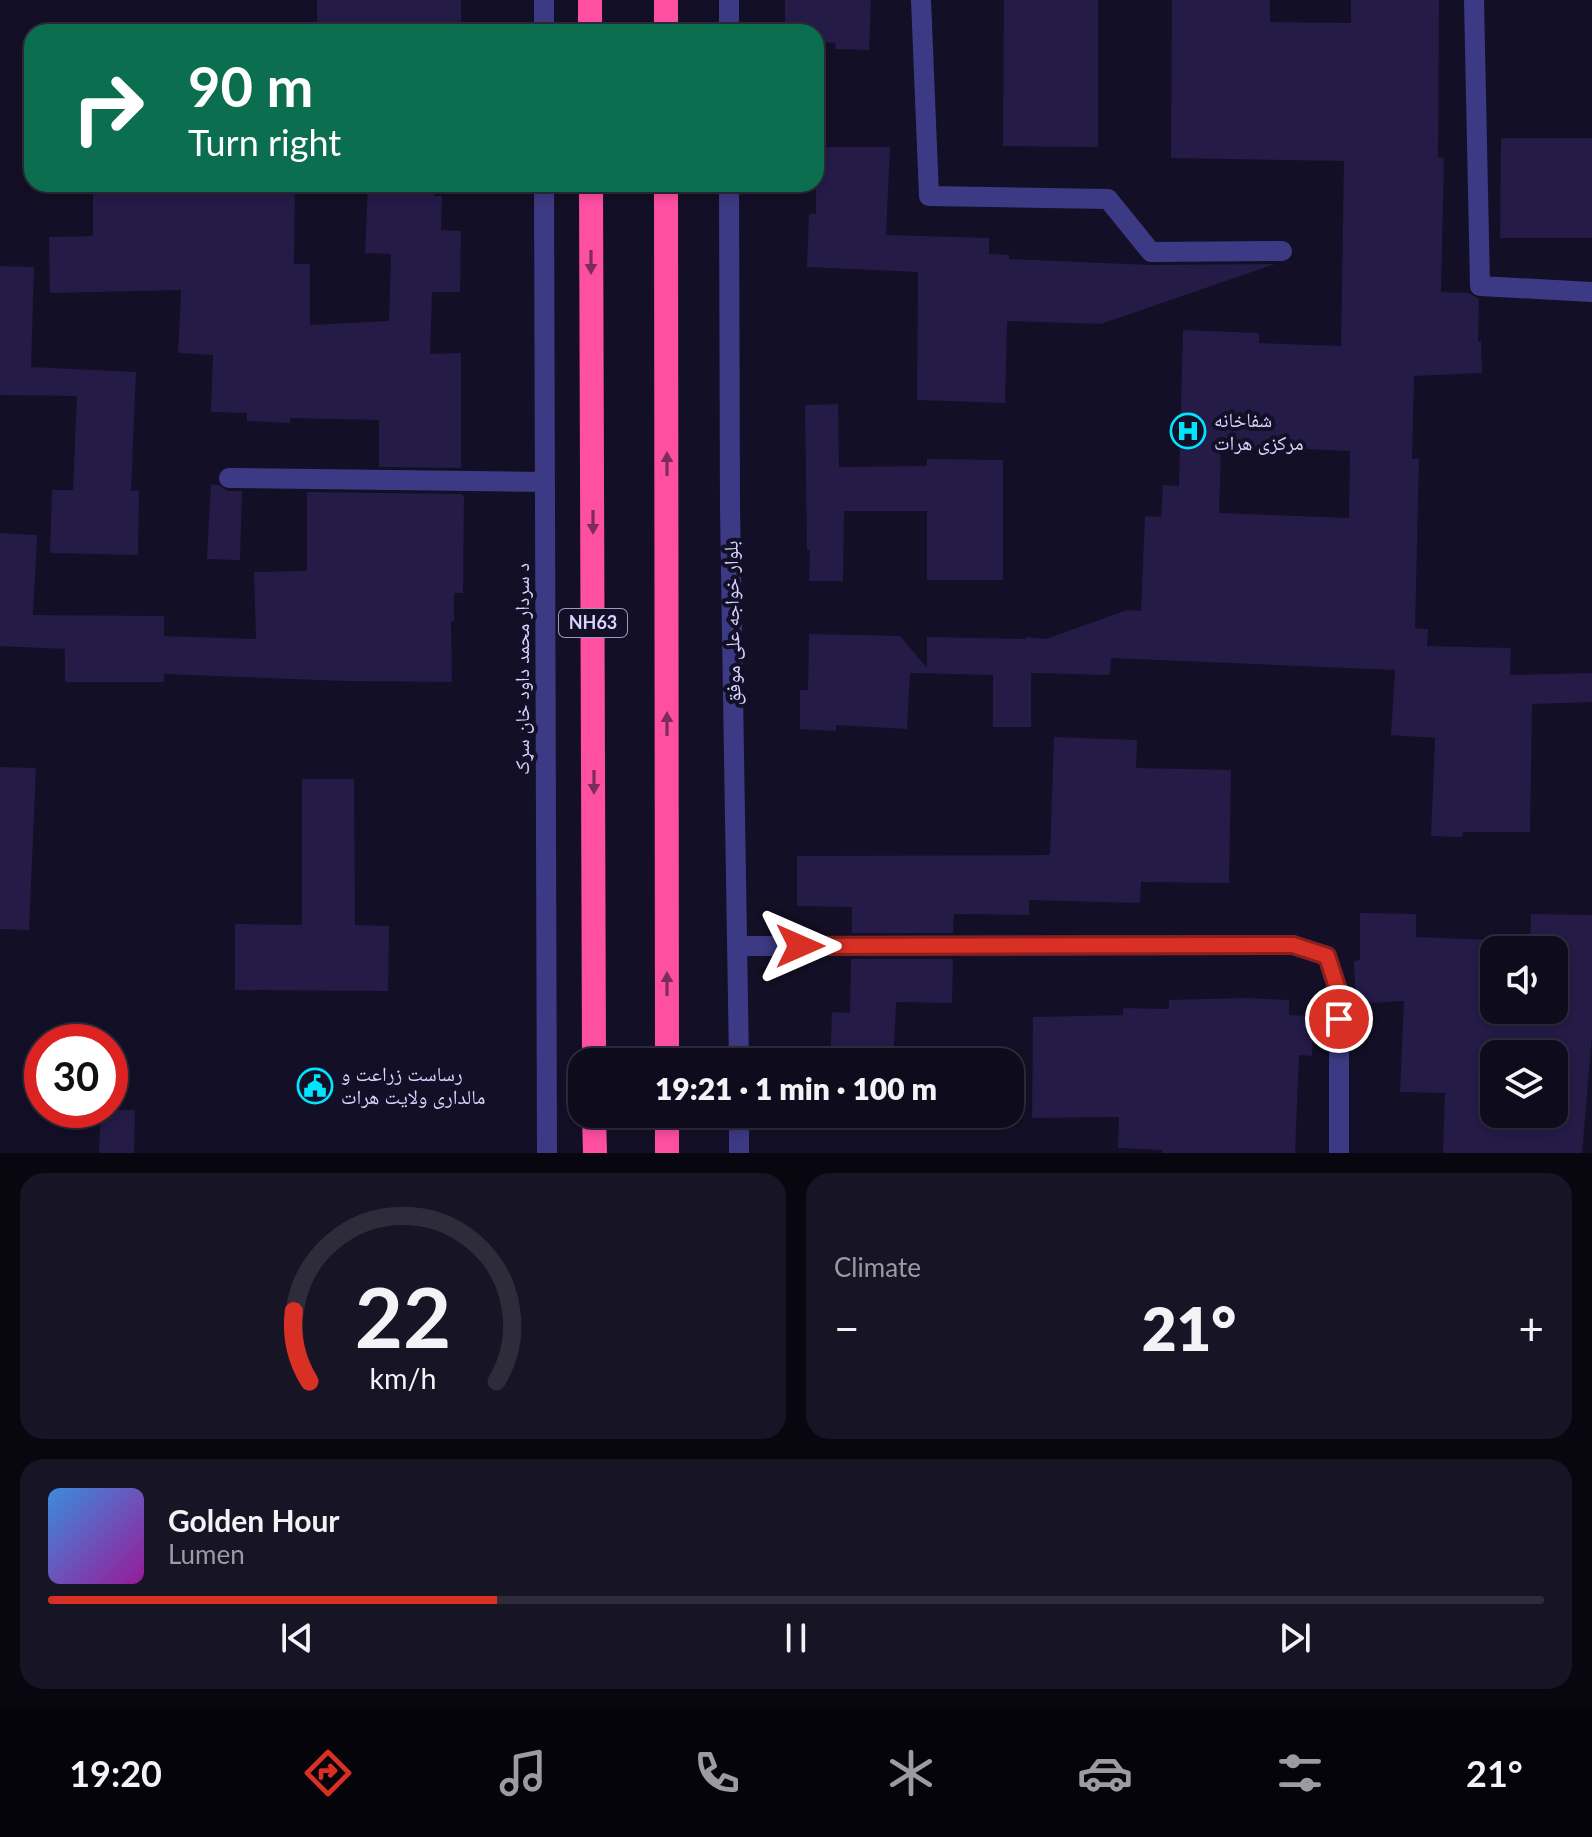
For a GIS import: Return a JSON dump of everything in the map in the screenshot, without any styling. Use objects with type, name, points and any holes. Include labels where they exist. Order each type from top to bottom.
[{"type":"highway","points":[[590,0],[590,24]]},
{"type":"highway","points":[[666,0],[666,24]]},
{"type":"highway","name":"NH63","points":[[591,192],[594,1048]]},
{"type":"highway","points":[[666,192],[667,1048]]},
{"type":"highway","points":[[594,1128],[595,1153]]},
{"type":"highway","points":[[667,1128],[667,1153]]},
{"type":"street","points":[[544,0],[544,24]]},
{"type":"street","points":[[729,0],[729,24]]},
{"type":"street","points":[[921,0],[929,196],[1108,199],[1151,252],[1282,251]]},
{"type":"street","points":[[1474,0],[1480,286],[1592,292]]},
{"type":"street","name":"د سردار محمد داود خان سړک","points":[[544,192],[547,1153]]},
{"type":"street","name":"بلوار خواجه علی موفق","points":[[729,192],[730,510],[739,1048]]},
{"type":"street","points":[[229,478],[545,482]]},
{"type":"street","points":[[738,946],[1293,945],[1327,956],[1339,993],[1339,1153]]},
{"type":"street","points":[[739,1128],[739,1153]]},
{"type":"building","points":[[317,0],[461,0],[461,24],[317,24]]},
{"type":"building","points":[[785,0],[871,0],[869,50],[835,49],[836,43],[824,42],[824,24],[785,24]]},
{"type":"building","points":[[1004,0],[1098,0],[1098,147],[1003,146]]},
{"type":"building","points":[[1172,0],[1270,0],[1270,22],[1351,23],[1351,0],[1439,0],[1438,157],[1444,158],[1441,292],[1469,293],[1479,299],[1478,342],[1481,341],[1482,373],[1414,376],[1412,459],[1419,459],[1415,628],[1428,629],[1427,646],[1511,648],[1510,675],[1592,673],[1592,702],[1532,704],[1530,832],[1463,832],[1462,837],[1431,836],[1435,738],[1391,735],[1395,670],[1111,658],[1110,675],[1031,673],[1031,727],[993,727],[993,675],[910,673],[907,729],[836,725],[836,731],[800,729],[800,690],[808,690],[809,634],[900,636],[927,668],[927,637],[1046,639],[1127,610],[1141,611],[1145,516],[1161,517],[1163,485],[1179,486],[1183,330],[1259,333],[1259,343],[1341,346],[1344,161],[1171,158]],"holes":[[[1250,447],[1350,451],[1349,518],[1219,513],[1221,449]]]},
{"type":"building","points":[[1501,138],[1592,138],[1592,238],[1500,238]]},
{"type":"building","points":[[824,147],[890,147],[886,235],[989,238],[989,254],[1009,255],[1009,259],[1151,265],[1275,264],[1101,324],[1007,321],[1005,403],[917,400],[918,272],[807,267],[809,214],[816,214],[816,192],[824,192]]},
{"type":"building","points":[[93,192],[295,192],[294,264],[310,264],[310,325],[389,321],[391,254],[365,253],[368,192],[434,192],[434,196],[442,196],[441,230],[461,231],[460,292],[432,292],[430,354],[461,353],[461,468],[379,467],[379,420],[290,418],[290,423],[247,421],[247,413],[211,412],[213,355],[178,353],[181,290],[50,293],[49,237],[93,236]]},
{"type":"building","points":[[0,266],[34,267],[31,367],[136,372],[131,491],[139,491],[138,555],[50,553],[52,490],[73,490],[77,396],[0,395]]},
{"type":"building","points":[[838,404],[839,467],[927,466],[927,459],[1003,460],[1003,580],[927,580],[927,511],[844,511],[843,581],[809,581],[805,405]]},
{"type":"building","points":[[211,484],[228,491],[242,491],[240,560],[207,559]]},
{"type":"building","points":[[307,492],[464,496],[463,593],[454,593],[452,682],[164,674],[164,682],[65,682],[65,649],[0,646],[0,533],[37,535],[33,615],[164,616],[164,636],[256,639],[254,572],[307,571]]},
{"type":"building","points":[[1054,737],[1137,740],[1136,768],[1231,770],[1229,883],[1141,882],[1140,903],[1029,900],[1029,915],[954,914],[953,933],[852,933],[852,907],[797,906],[797,856],[1050,855]]},
{"type":"building","points":[[0,767],[36,768],[29,930],[0,929]]},
{"type":"building","points":[[302,779],[354,779],[355,925],[389,926],[388,991],[235,990],[235,924],[302,925]]},
{"type":"building","points":[[1360,913],[1416,914],[1416,937],[1480,939],[1480,1024],[1568,1024],[1568,936],[1530,936],[1531,914],[1592,915],[1592,1035],[1582,1153],[1443,1153],[1445,1093],[1400,1092],[1404,1001],[1356,1004],[1354,961],[1360,960]]},
{"type":"building","points":[[851,959],[953,959],[952,1003],[896,1002],[894,1048],[831,1048],[832,1012],[850,1013]]},
{"type":"building","points":[[1169,1000],[1289,1000],[1289,1015],[1314,1016],[1312,1056],[1299,1055],[1295,1153],[1162,1153],[1162,1150],[1118,1148],[1119,1117],[1032,1118],[1033,1017],[1123,1015],[1123,1008],[1169,1009]]},
{"type":"building","points":[[128,1110],[135,1110],[134,1153],[99,1153],[100,1128],[128,1128]]},
{"type":"place","name":"شفاخانه مرکزی هرات","points":[[1188,431]]},
{"type":"place","name":"رساست زراعت و مالداری ولایت هرات","points":[[315,1086]]},
{"type":"route","points":[[800,946],[1293,945],[1327,956],[1339,993],[1339,1019]]}]
